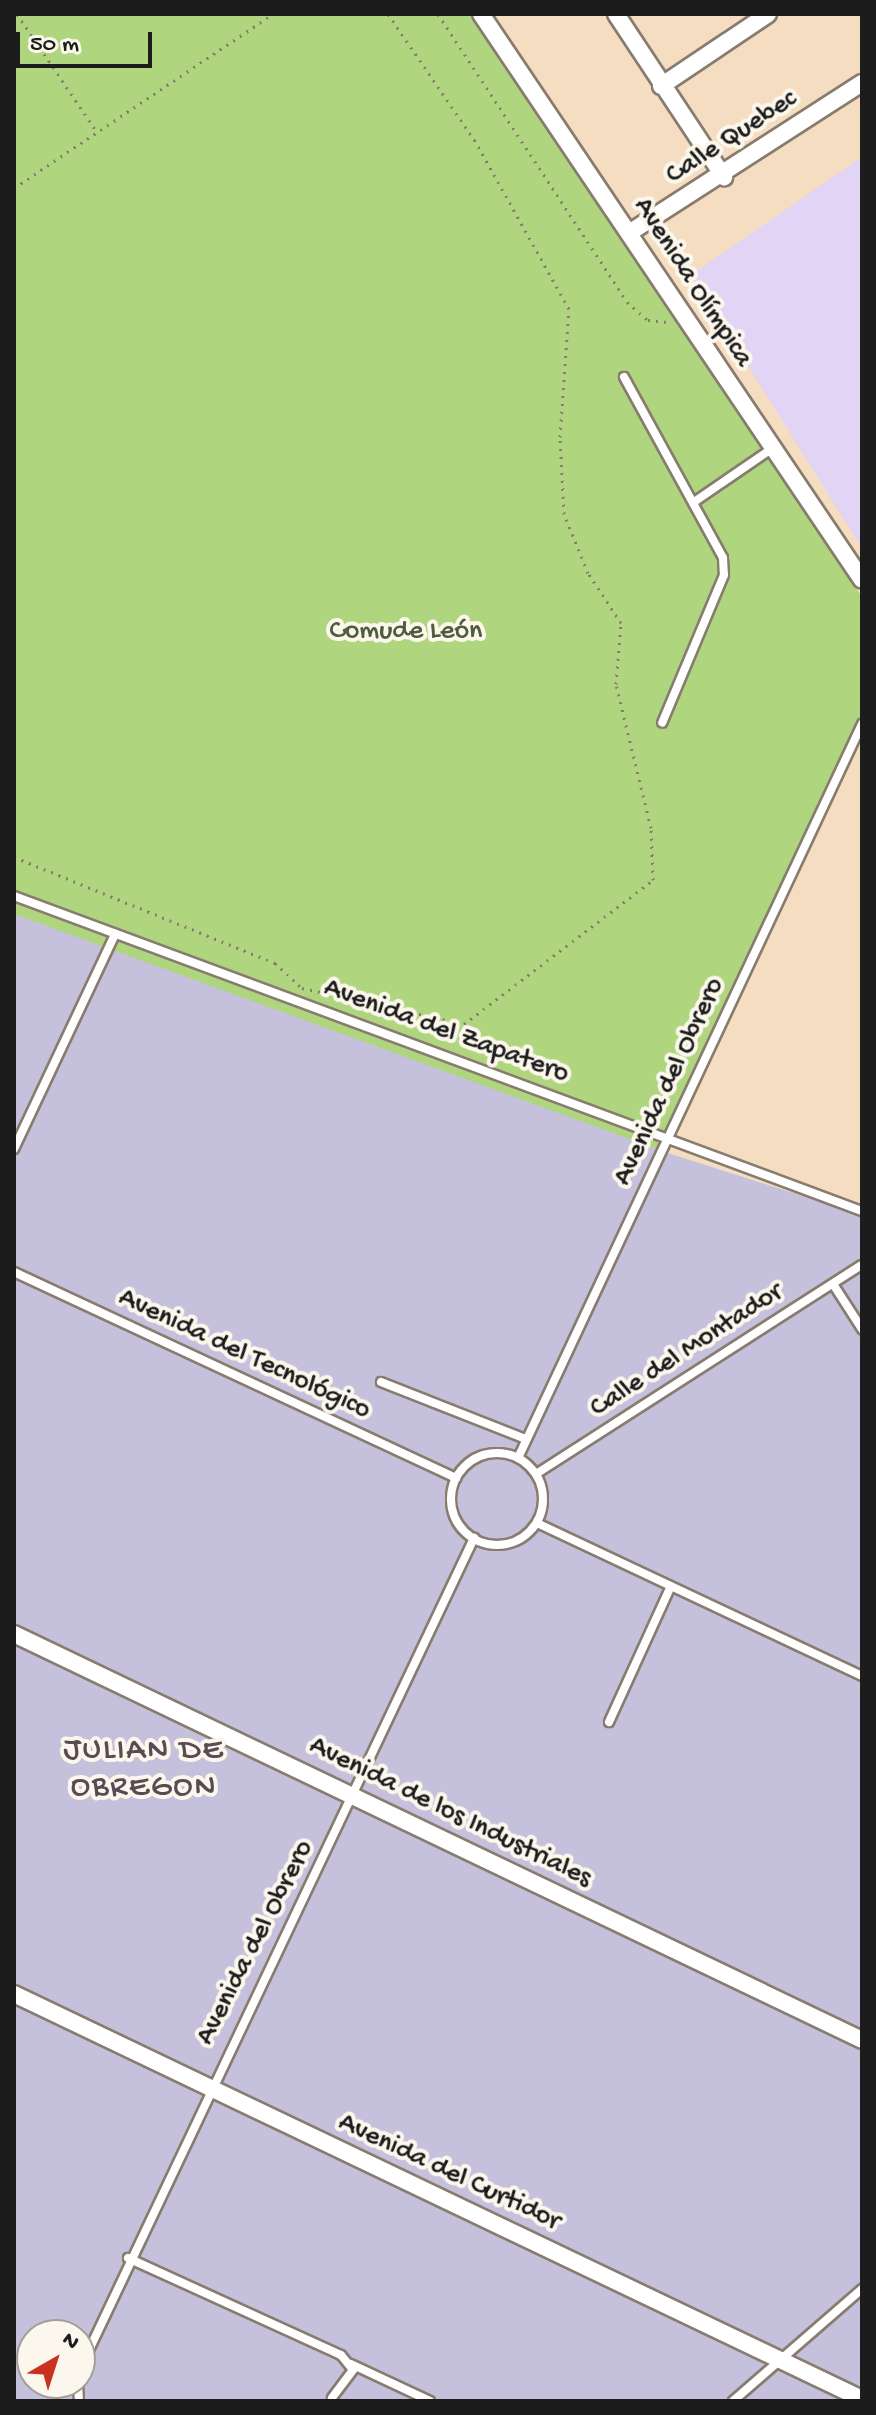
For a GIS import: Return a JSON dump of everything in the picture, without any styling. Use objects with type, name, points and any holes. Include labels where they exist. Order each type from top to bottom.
[{"type":"street","name":"Avenida Olímpica","points":[[481,14],[770,450],[862,580]]},
{"type":"street","points":[[616,14],[724,177]]},
{"type":"street","points":[[661,86],[768,14]]},
{"type":"street","name":"Calle Quebec","points":[[629,233],[724,177],[862,83]]},
{"type":"street","name":"Avenida de los Industriales","points":[[14,1634],[862,2040]]},
{"type":"street","name":"Avenida del Curtidor","points":[[14,1994],[862,2399]]},
{"type":"lane","points":[[624,377],[716,542],[724,575],[662,723]]},
{"type":"lane","points":[[694,502],[770,450]]},
{"type":"lane","name":"Avenida del Obrero","points":[[518,1458],[862,724]]},
{"type":"lane","name":"Avenida del Zapatero","points":[[14,896],[862,1211]]},
{"type":"lane","points":[[14,1149],[115,934]]},
{"type":"lane","name":"Calle del Montador","points":[[536,1474],[862,1265]]},
{"type":"lane","name":"Avenida del Tecnológico","points":[[14,1272],[456,1478]]},
{"type":"lane","points":[[833,1284],[862,1329]]},
{"type":"lane","points":[[381,1382],[526,1439]]},
{"type":"lane","points":[[476,1458],[518,1458],[536,1474],[543,1507],[537,1523],[501,1545],[474,1538],[451,1505],[456,1478],[476,1458]]},
{"type":"lane","points":[[537,1523],[862,1676]]},
{"type":"lane","name":"Avenida del Obrero","points":[[96,2332],[208,2088],[354,1795],[474,1538]]},
{"type":"lane","points":[[609,1722],[671,1586]]},
{"type":"lane","points":[[128,2258],[430,2401]]},
{"type":"lane","points":[[733,2401],[785,2360],[862,2289]]},
{"type":"lane","points":[[332,2398],[351,2376],[350,2363]]},
{"type":"path","points":[[17,14],[97,132]]},
{"type":"path","points":[[14,188],[273,14]]},
{"type":"path","points":[[14,857],[265,959],[302,988],[464,1024],[653,880],[651,828],[616,684],[621,623],[588,573],[564,514],[560,437],[569,309],[475,141],[388,14]]},
{"type":"path","points":[[438,14],[627,302],[658,323],[684,319]]},
{"type":"shaded area","points":[[862,157],[862,548],[691,275]]},
{"type":"shaded area","points":[[14,901],[668,1153],[862,1215],[862,2401],[14,2401]]},
{"type":"green space","name":"Comude León","points":[[14,14],[470,14],[862,597],[862,713],[668,1153],[14,914]]},
{"type":"district","name":"JULIAN DE OBREGON","points":[[144,1770]]}]
